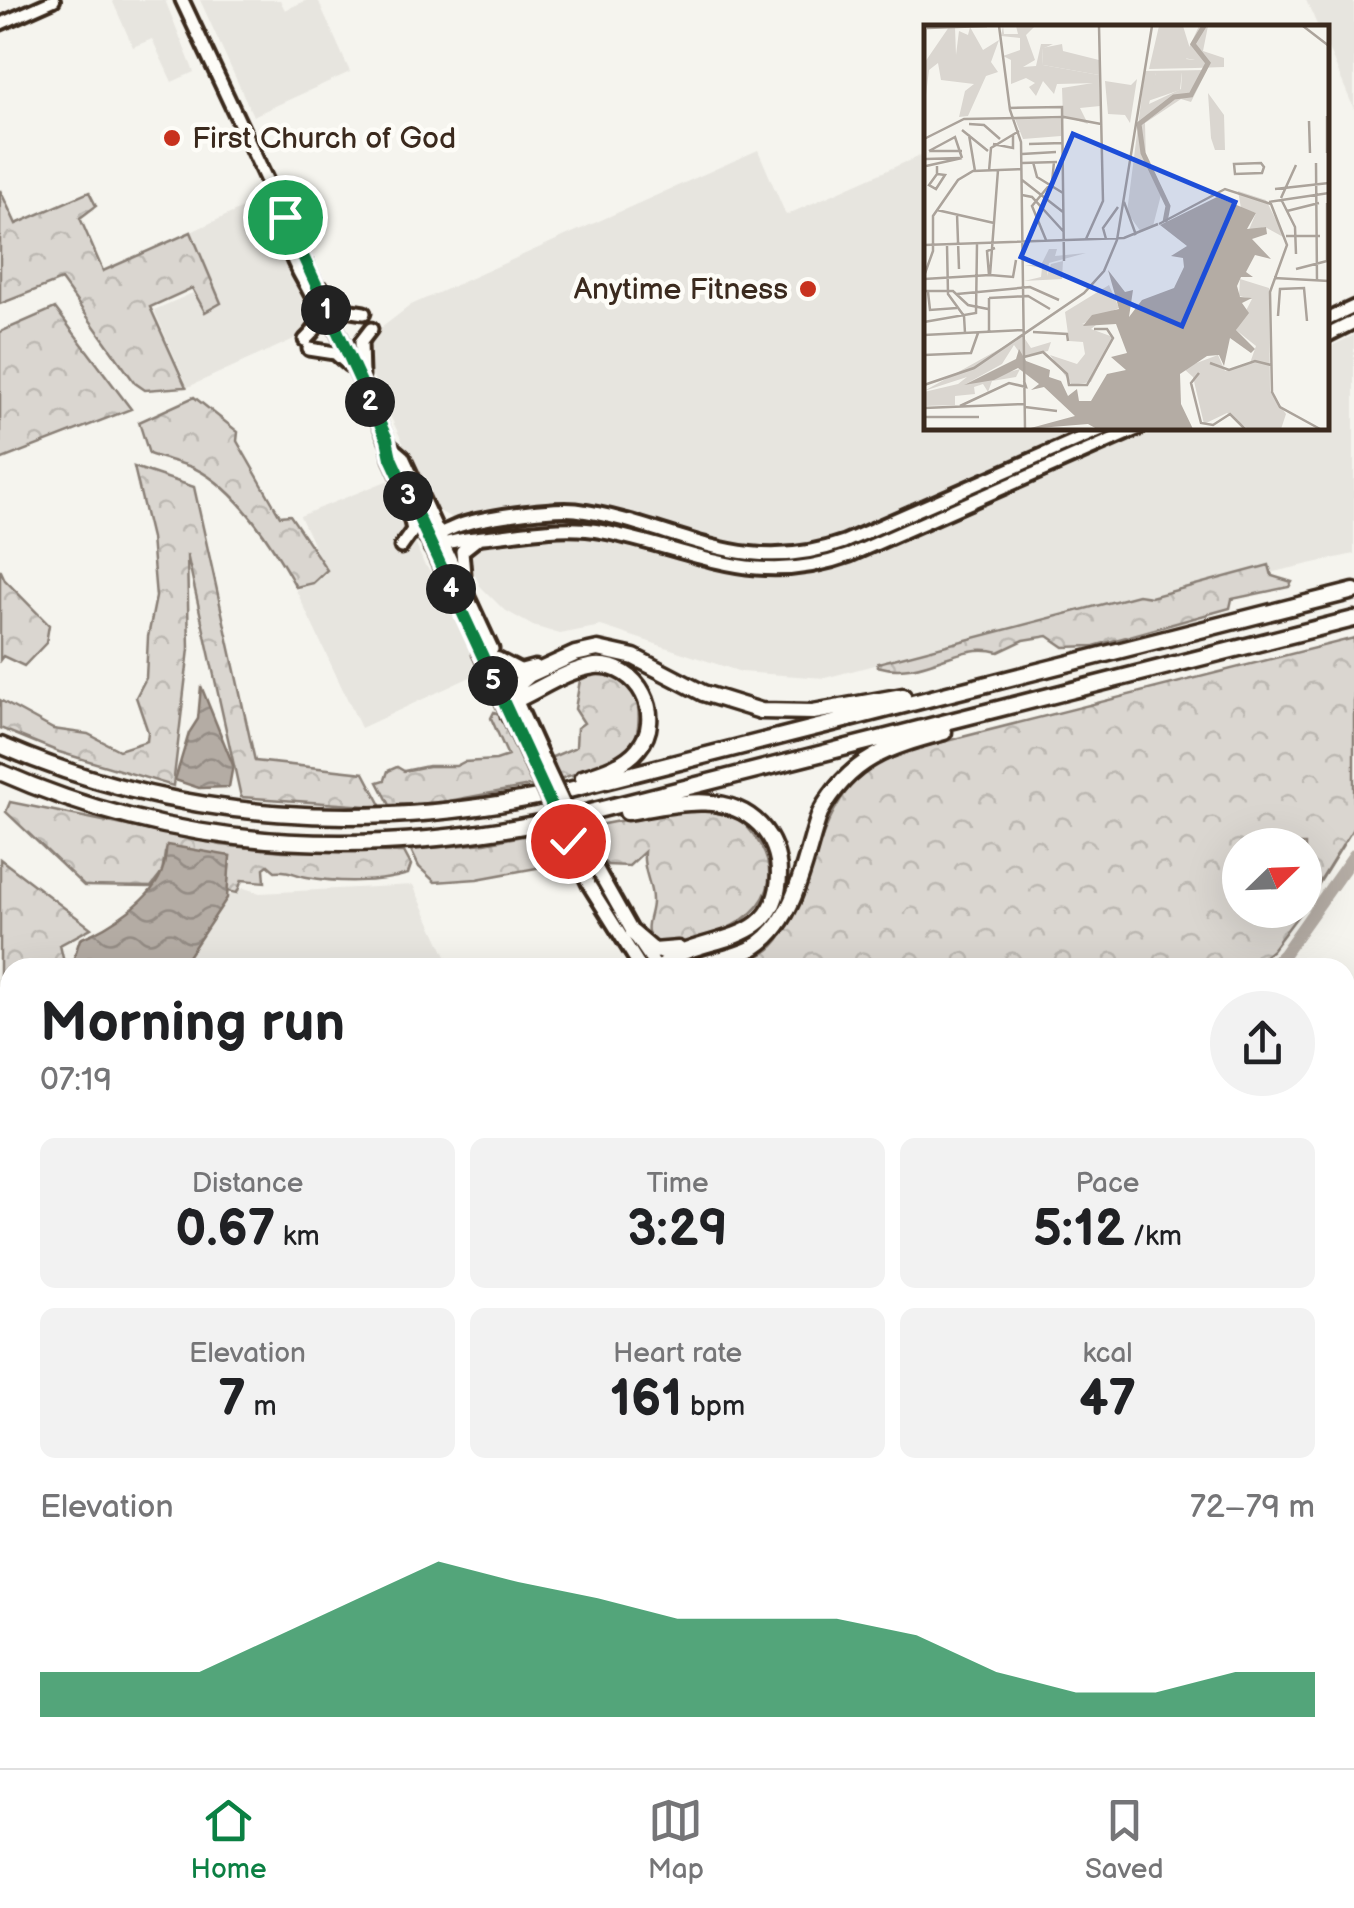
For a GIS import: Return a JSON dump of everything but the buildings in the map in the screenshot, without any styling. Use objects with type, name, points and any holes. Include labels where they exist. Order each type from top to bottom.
[{"type":"highway","points":[[0,745],[115,785],[222,808],[320,817],[444,813],[579,787],[1354,591]]},
{"type":"highway","points":[[456,601],[470,618],[513,696]]},
{"type":"highway","points":[[0,772],[54,794],[137,819],[244,838],[350,844],[460,838],[586,814],[1354,619]]},
{"type":"highway","points":[[498,660],[520,672],[590,646],[611,647],[719,700],[778,713],[838,709],[1026,674]]},
{"type":"highway","points":[[509,716],[513,696],[530,675],[584,651],[612,651],[634,657]]},
{"type":"highway","points":[[444,813],[601,772],[631,756],[648,731],[645,696],[632,680],[613,668],[583,669],[513,696]]},
{"type":"highway","points":[[725,958],[772,934],[787,911],[828,798],[869,758],[891,747],[1080,688]]},
{"type":"highway","points":[[493,833],[522,833],[676,804],[712,803],[735,808],[763,829],[773,844],[778,888],[768,910],[754,925],[733,937],[672,958]]},
{"type":"highway","points":[[633,933],[648,948],[659,952],[733,937]]},
{"type":"main road","points":[[182,0],[390,444],[403,457],[425,503],[456,601],[509,716],[540,768]]},
{"type":"main road","points":[[287,221],[286,245],[318,316],[306,344],[334,352],[354,368]]},
{"type":"main road","points":[[312,278],[343,309],[364,313]]},
{"type":"main road","points":[[1329,318],[1354,306]]},
{"type":"main road","points":[[1329,334],[1354,322]]},
{"type":"main road","points":[[363,386],[361,342],[371,329]]},
{"type":"main road","points":[[425,503],[449,520],[518,510],[578,510],[758,556],[791,556],[829,548],[1099,430]]},
{"type":"main road","points":[[435,541],[540,528],[578,528],[738,568],[811,567],[873,546],[1134,430]]},
{"type":"main road","points":[[390,444],[388,469],[413,530],[401,546]]},
{"type":"main road","points":[[391,458],[498,660],[589,884],[636,958]]},
{"type":"main road","points":[[435,541],[459,526],[536,510]]},
{"type":"main road","points":[[692,541],[715,537]]},
{"type":"main road","points":[[481,538],[465,547],[461,562],[485,618],[485,634]]},
{"type":"main road","points":[[574,840],[652,958]]},
{"type":"street","points":[[0,24],[54,0]]},
{"type":"shaded area","points":[[112,0],[165,0],[194,72],[172,82],[152,39],[133,47]]},
{"type":"shaded area","points":[[200,0],[280,0],[285,10],[307,0],[318,0],[350,72],[253,116]]},
{"type":"shaded area","points":[[1306,0],[1354,0],[1354,109],[1329,51],[1329,25],[1317,25]]},
{"type":"shaded area","points":[[758,150],[786,215],[924,154],[924,430],[1088,430],[843,538],[798,550],[746,550],[559,505],[452,518],[435,509],[366,358],[368,338],[411,305]]},
{"type":"shaded area","points":[[258,201],[313,324],[292,340],[188,387],[154,310],[195,292],[205,312],[221,304],[191,232]]},
{"type":"shaded area","points":[[1354,335],[1354,554],[965,641],[825,678],[741,672],[601,626],[560,634],[533,626],[503,609],[480,586],[467,557],[476,546],[522,536],[564,533],[620,542],[723,572],[774,576],[816,571],[849,562],[1155,430],[1329,430],[1329,347]]},
{"type":"shaded area","points":[[389,480],[424,564],[437,579],[481,672],[361,728],[296,590],[327,574],[300,516]]},
{"type":"shaded area","points":[[413,885],[447,958],[171,958],[215,902],[244,888],[260,893]]},
{"type":"green space","points":[[0,190],[16,224],[89,192],[96,206],[80,218],[103,271],[191,232],[221,303],[205,312],[192,288],[150,307],[186,387],[145,390],[135,383],[61,280],[0,304]]},
{"type":"green space","points":[[55,308],[131,409],[0,460],[0,332]]},
{"type":"green space","points":[[194,397],[238,432],[237,441],[280,516],[290,515],[327,570],[313,583],[296,587],[253,520],[210,477],[149,454],[139,422]]},
{"type":"green space","points":[[134,467],[194,487],[255,761],[364,773],[382,807],[241,797],[187,554],[189,649],[173,786],[59,752],[0,728],[0,700],[53,729],[88,734],[119,750],[147,741],[148,732],[136,697],[146,678],[148,637],[156,597],[151,538]]},
{"type":"green space","points":[[1269,565],[1272,576],[1292,582],[1289,587],[1232,599],[1230,608],[1094,646],[1064,647],[1048,636],[1024,640],[999,652],[969,651],[910,668],[877,666],[1138,595],[1151,597]]},
{"type":"green space","points":[[0,569],[5,580],[49,625],[46,643],[24,666],[3,656],[0,660]]},
{"type":"green space","points":[[1354,638],[1354,827],[1322,879],[1322,828],[1222,828],[1222,928],[1288,928],[1262,958],[753,958],[768,950],[784,931],[839,801],[871,767],[895,754]]},
{"type":"green space","points":[[595,673],[621,680],[635,696],[639,718],[634,744],[606,763],[560,779],[550,758],[576,747],[577,728],[584,723],[575,709],[580,680]]},
{"type":"green space","points":[[494,712],[499,714],[535,785],[438,803],[390,805],[378,782],[397,767],[404,771],[456,766],[508,756],[491,718]]},
{"type":"green space","points":[[10,802],[221,845],[283,851],[404,852],[411,865],[408,874],[358,881],[307,877],[275,871],[268,865],[264,868],[265,882],[242,880],[237,893],[227,891],[230,856],[165,853],[162,873],[151,887],[84,886],[6,812]]},
{"type":"green space","points":[[681,809],[722,814],[746,826],[761,846],[769,869],[767,889],[742,920],[722,931],[678,943],[658,944],[648,929],[652,900],[644,852],[629,866],[607,865],[583,828]]},
{"type":"green space","points":[[555,830],[569,862],[477,879],[435,882],[419,867],[411,850],[485,843]]},
{"type":"green space","points":[[0,859],[91,928],[60,945],[63,958],[0,958]]},
{"type":"water","points":[[201,686],[233,765],[229,787],[199,788],[175,780],[189,733],[198,719]]},
{"type":"water","points":[[167,845],[230,856],[227,898],[187,958],[74,958],[80,939],[116,920],[140,901],[163,868]]},
{"type":"waterway","points":[[1280,958],[1354,855]]},
{"type":"place","name":"First Church of God","points":[[172,138]]},
{"type":"place","name":"Anytime Fitness","points":[[808,289]]},
{"type":"route","points":[[285,217],[390,444],[391,458],[424,532],[568,841]]}]
